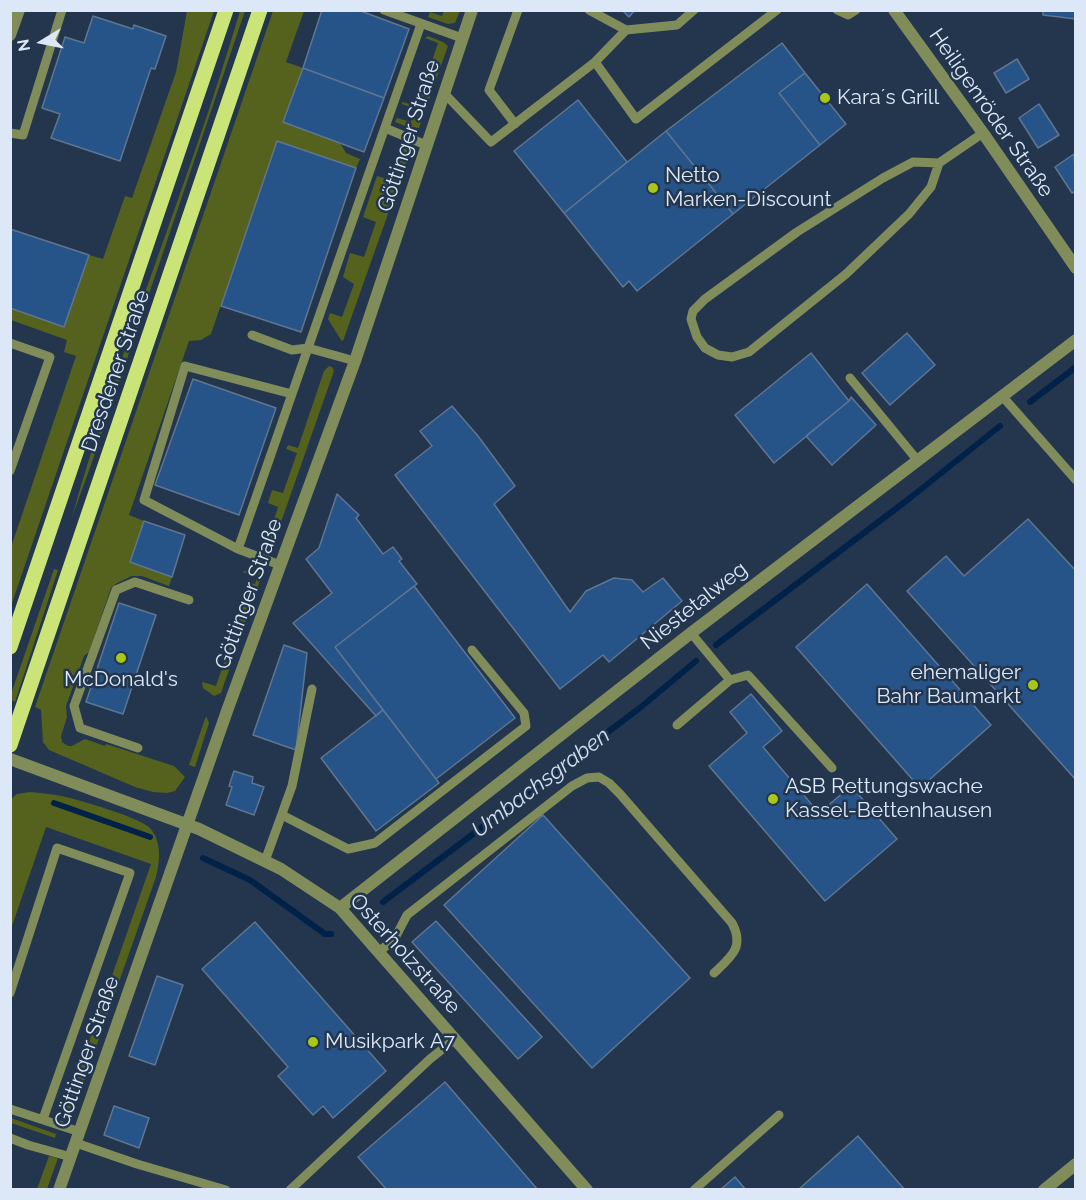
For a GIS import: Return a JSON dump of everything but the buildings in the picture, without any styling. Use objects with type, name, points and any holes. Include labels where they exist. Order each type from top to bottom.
[{"type":"main road","name":"Dresdener Straße","points":[[10,647],[226,10]]},
{"type":"main road","name":"Dresdener Straße","points":[[10,745],[261,10]]},
{"type":"street","points":[[10,35],[19,10]]},
{"type":"street","name":"Göttinger Straße","points":[[59,1190],[187,824],[355,361],[472,10]]},
{"type":"street","name":"Heiligenröder Straße","points":[[894,10],[1076,268]]},
{"type":"street","name":"Niestetalweg","points":[[340,908],[691,633],[1076,340]]},
{"type":"street","name":"Osterholzstraße","points":[[10,759],[187,824],[281,869],[340,908],[587,1190]]},
{"type":"street","points":[[1044,1190],[1076,1164]]},
{"type":"lane","points":[[10,133],[23,135],[62,10]]},
{"type":"lane","points":[[384,10],[462,38]]},
{"type":"lane","points":[[514,124],[489,90],[518,10]]},
{"type":"lane","points":[[589,10],[626,30],[677,25],[694,10]]},
{"type":"lane","points":[[595,62],[636,119],[777,10]]},
{"type":"lane","points":[[837,10],[848,15],[856,10]]},
{"type":"lane","points":[[238,549],[421,24]]},
{"type":"lane","points":[[444,93],[491,142],[595,62],[626,30]]},
{"type":"lane","points":[[384,128],[426,145]]},
{"type":"lane","points":[[939,163],[913,162],[883,178],[796,232],[705,299],[693,311],[692,319],[697,337],[705,348],[732,357],[749,352],[846,274],[909,214],[931,187],[939,163],[982,133]]},
{"type":"lane","points":[[252,335],[292,350],[308,348],[355,361]]},
{"type":"lane","points":[[10,343],[50,357],[10,471]]},
{"type":"lane","points":[[280,565],[238,549],[144,500],[185,366],[292,394]]},
{"type":"lane","points":[[850,378],[918,461]]},
{"type":"lane","points":[[1003,397],[1076,480]]},
{"type":"lane","points":[[138,748],[80,728],[75,706],[116,590],[135,582],[189,600]]},
{"type":"lane","points":[[691,633],[730,680]]},
{"type":"lane","points":[[282,815],[348,849],[375,843],[526,726],[524,713],[472,650]]},
{"type":"lane","points":[[677,725],[730,680],[748,675],[832,768]]},
{"type":"lane","points":[[265,861],[292,786],[312,688]]},
{"type":"lane","points":[[379,952],[395,938],[408,915],[572,786],[587,778],[599,777],[620,794],[732,923],[738,939],[736,950],[714,973]]},
{"type":"lane","points":[[10,993],[57,848],[130,873],[43,1119]]},
{"type":"lane","points":[[290,1190],[430,1059],[455,1039]]},
{"type":"lane","points":[[10,1108],[43,1119],[78,1138],[137,1164],[226,1190]]},
{"type":"lane","points":[[694,1190],[779,1115]]},
{"type":"lane","points":[[10,1138],[71,1157]]},
{"type":"green space","points":[[187,11],[214,11],[11,606],[11,547],[76,356],[64,352],[67,340],[11,320],[11,308],[64,326],[89,255],[103,259],[125,196],[132,198],[176,72]]},
{"type":"green space","points":[[240,11],[245,11],[72,517],[111,390],[199,138]]},
{"type":"green space","points":[[273,11],[304,11],[286,62],[303,68],[283,122],[340,143],[346,153],[360,159],[356,168],[277,141],[211,334],[201,340],[189,341],[129,515],[144,521],[130,562],[172,577],[169,586],[142,576],[132,576],[111,588],[89,652],[84,656],[66,706],[67,717],[61,736],[62,742],[68,746],[85,739],[105,746],[106,744],[174,766],[185,777],[175,791],[153,792],[135,787],[49,750],[43,742],[41,710],[35,707]]},
{"type":"green space","points":[[444,11],[460,11],[455,23],[448,24],[428,17],[430,12],[442,16]]},
{"type":"green space","points":[[428,36],[448,46],[419,128],[408,127],[395,122],[397,118],[411,122],[415,109],[402,102],[417,106],[438,43],[425,38]]},
{"type":"green space","points":[[403,144],[411,149],[343,341],[328,319],[330,313],[342,317],[354,284],[343,277],[350,253],[364,257],[376,222],[363,217],[377,176],[390,180]]},
{"type":"green space","points":[[329,366],[334,371],[273,545],[270,546],[267,542],[278,507],[268,503],[272,490],[283,493],[297,453],[286,449],[288,445],[298,448],[324,371]]},
{"type":"green space","points":[[54,569],[58,570],[15,702],[11,700],[11,694]]},
{"type":"green space","points":[[264,569],[221,693],[214,696],[203,688],[202,682],[216,686],[251,583],[255,584],[257,578],[243,572]]},
{"type":"green space","points":[[206,716],[209,723],[195,767],[189,765]]},
{"type":"green space","points":[[30,792],[70,798],[134,819],[150,828],[154,833],[159,852],[156,877],[70,1121],[62,1119],[151,864],[46,827],[11,929],[11,799],[17,794]]},
{"type":"green space","points":[[11,1118],[56,1134],[55,1138],[11,1123]]},
{"type":"green space","points":[[49,1156],[58,1158],[47,1189],[37,1189]]},
{"type":"waterway","name":"Umbachsgraben","points":[[1030,402],[1076,367]]},
{"type":"waterway","name":"Umbachsgraben","points":[[716,645],[910,498],[1000,426]]},
{"type":"waterway","name":"Umbachsgraben","points":[[383,902],[641,707],[696,661]]},
{"type":"waterway","name":"Umbachsgraben","points":[[54,803],[150,837]]},
{"type":"waterway","name":"Umbachsgraben","points":[[203,858],[250,880],[325,934],[331,934]]},
{"type":"place","name":"Kara´s Grill","points":[[825,98]]},
{"type":"place","name":"Netto Marken-Discount","points":[[653,188]]},
{"type":"place","name":"McDonald's","points":[[121,658]]},
{"type":"place","name":"ehemaliger Bahr Baumarkt","points":[[1033,685]]},
{"type":"place","name":"ASB Rettungswache Kassel-Bettenhausen","points":[[773,799]]},
{"type":"place","name":"Musikpark A7","points":[[313,1042]]}]
